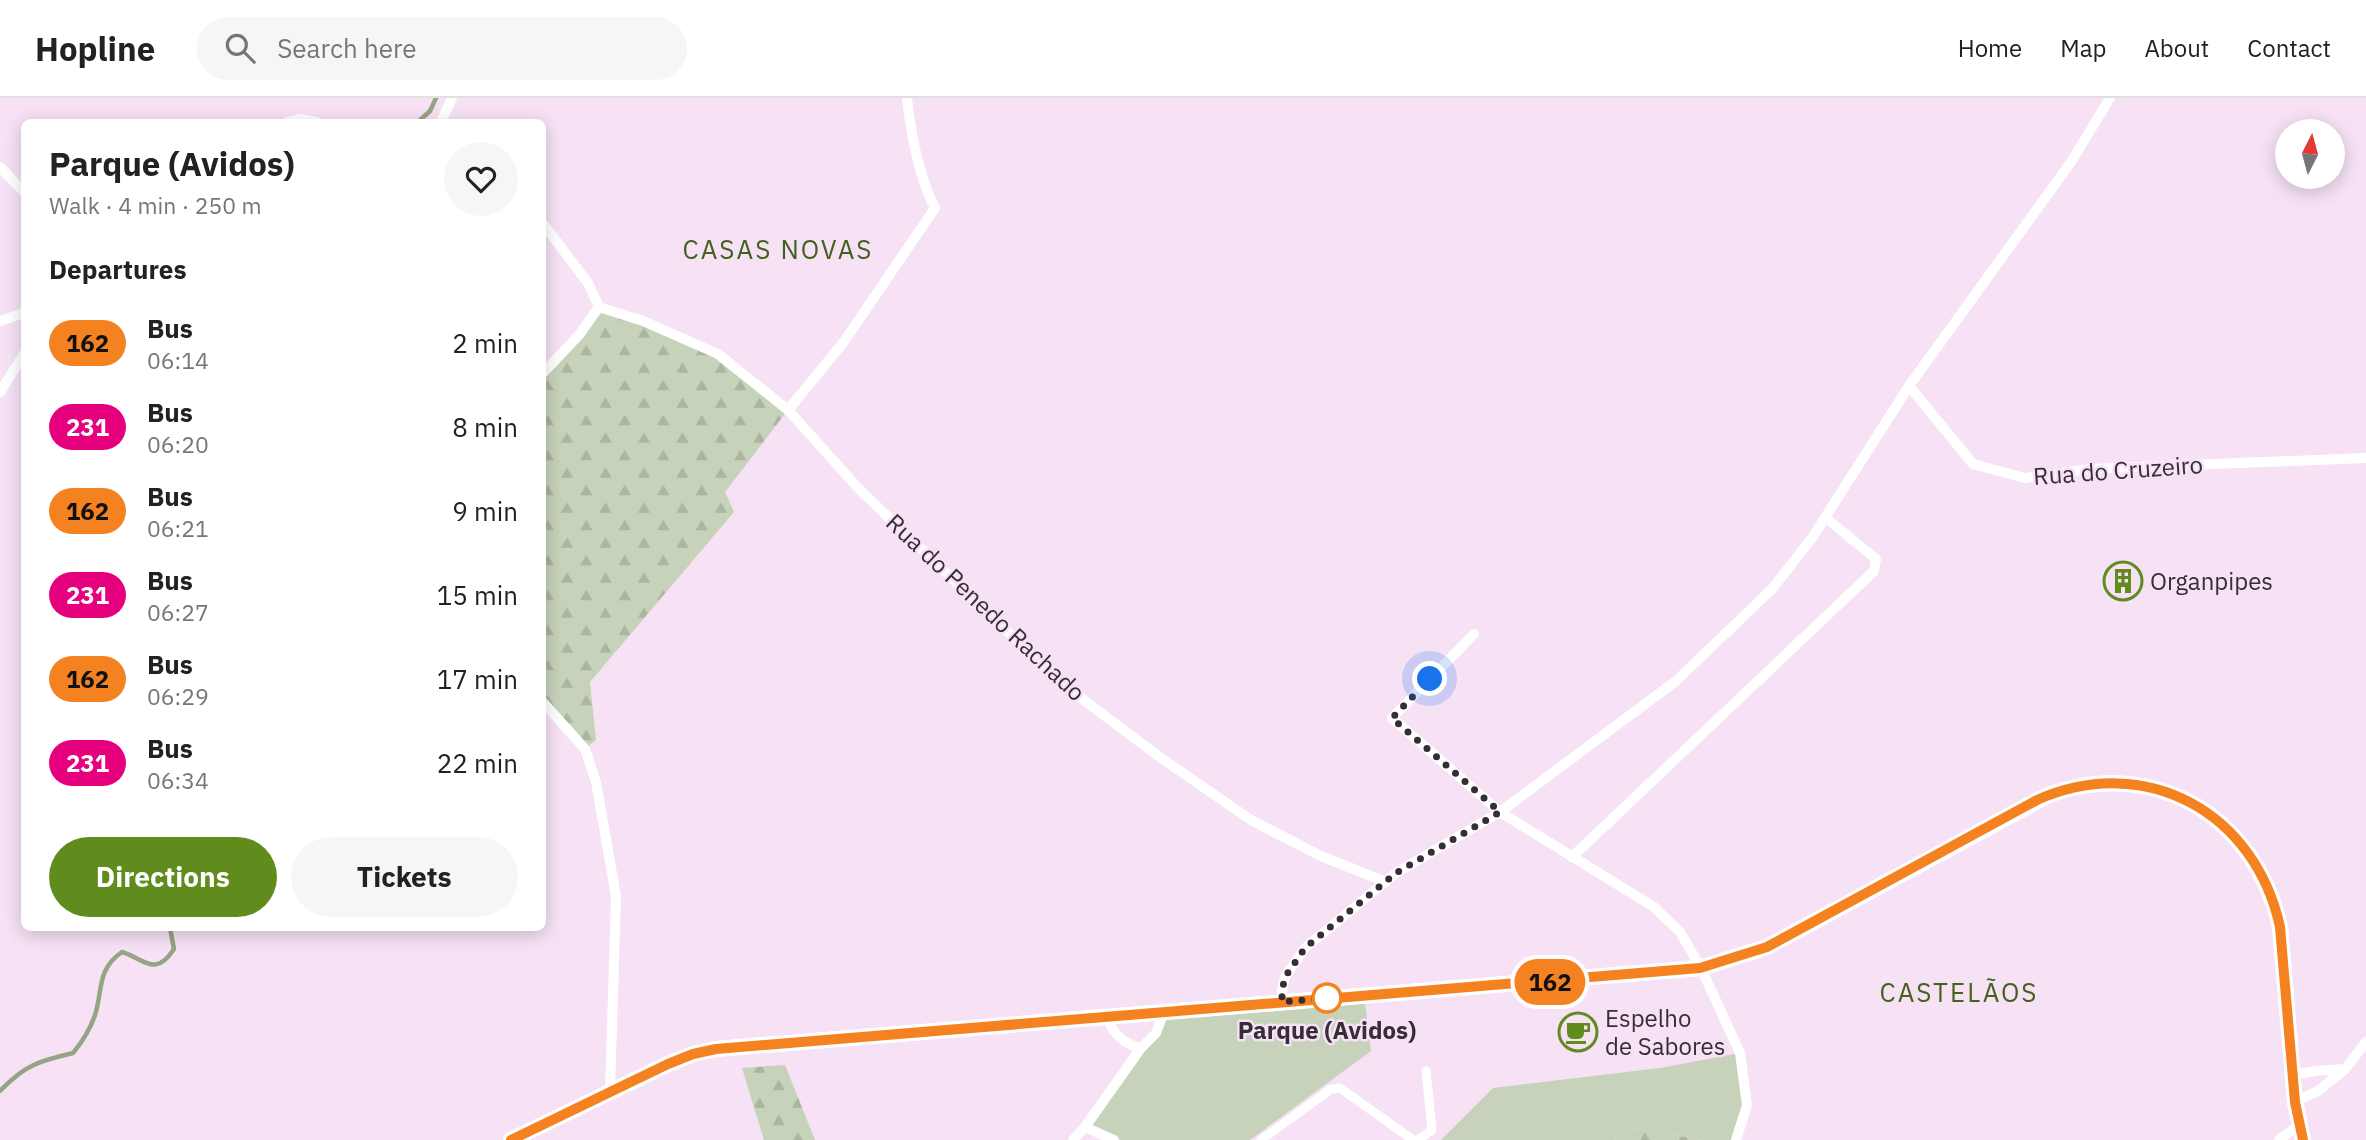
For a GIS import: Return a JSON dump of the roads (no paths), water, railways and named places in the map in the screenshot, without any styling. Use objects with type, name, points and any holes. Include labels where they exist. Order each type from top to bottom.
[{"type":"main road","points":[[511,1140],[684,1057],[716,1049],[1620,977],[1700,968],[1767,947],[2052,794],[2088,784],[2121,783],[2143,786],[2184,799],[2216,818],[2246,848],[2263,875],[2276,908],[2280,927],[2295,1102],[2301,1132]]},
{"type":"street","points":[[442,119],[452,98]]},
{"type":"street","points":[[789,410],[850,332],[935,208],[924,188],[907,98]]},
{"type":"street","points":[[1282,1002],[1285,977],[1300,954],[1386,882],[1500,812],[1676,681],[1772,589],[1826,518],[1909,386],[2071,162],[2110,98]]},
{"type":"street","points":[[0,167],[21,189]]},
{"type":"street","points":[[546,227],[587,283],[599,307],[579,335],[546,370]]},
{"type":"street","name":"Rua do Penedo Rachado","points":[[599,307],[643,321],[718,354],[789,410],[859,489],[1061,683],[1161,758],[1251,820],[1321,856],[1386,882]]},
{"type":"street","points":[[0,321],[21,314]]},
{"type":"street","points":[[0,392],[21,359]]},
{"type":"street","name":"Rua do Cruzeiro","points":[[1909,386],[1973,464],[2025,478],[2091,469],[2366,458]]},
{"type":"street","points":[[1572,857],[1874,571],[1876,559],[1826,518]]},
{"type":"street","points":[[1474,634],[1392,718],[1500,812],[1654,907],[1680,932],[1740,1053],[1747,1105],[1737,1140]]},
{"type":"street","points":[[546,705],[585,749],[596,782],[616,896],[610,1091]]},
{"type":"street","points":[[1073,1140],[1141,1048],[1156,1033],[1164,1012]]},
{"type":"street","points":[[1107,1017],[1114,1032],[1127,1044],[1141,1048]]},
{"type":"street","points":[[2295,1102],[2318,1091],[2345,1069],[2366,1042]]},
{"type":"street","points":[[2293,1075],[2345,1069]]},
{"type":"street","points":[[1261,1140],[1331,1089],[1340,1088],[1416,1140],[1432,1129],[1426,1071]]},
{"type":"street","points":[[1085,1127],[1114,1140]]},
{"type":"street","points":[[2279,1140],[2301,1132]]},
{"type":"waterway","points":[[421,119],[430,111],[436,98]]},
{"type":"waterway","points":[[0,1091],[33,1065],[73,1053],[86,1036],[93,1020],[108,966],[122,952],[150,964],[161,963],[174,949],[171,931]]},
{"type":"place","name":"Organpipes","points":[[2123,581]]},
{"type":"place","name":"Parque (Avidos)","points":[[1327,998]]},
{"type":"place","name":"Espelho de Sabores","points":[[1578,1032]]},
{"type":"district","name":"CASAS NOVAS","points":[[778,249]]},
{"type":"district","name":"CASTELÃOS","points":[[1959,992]]}]
